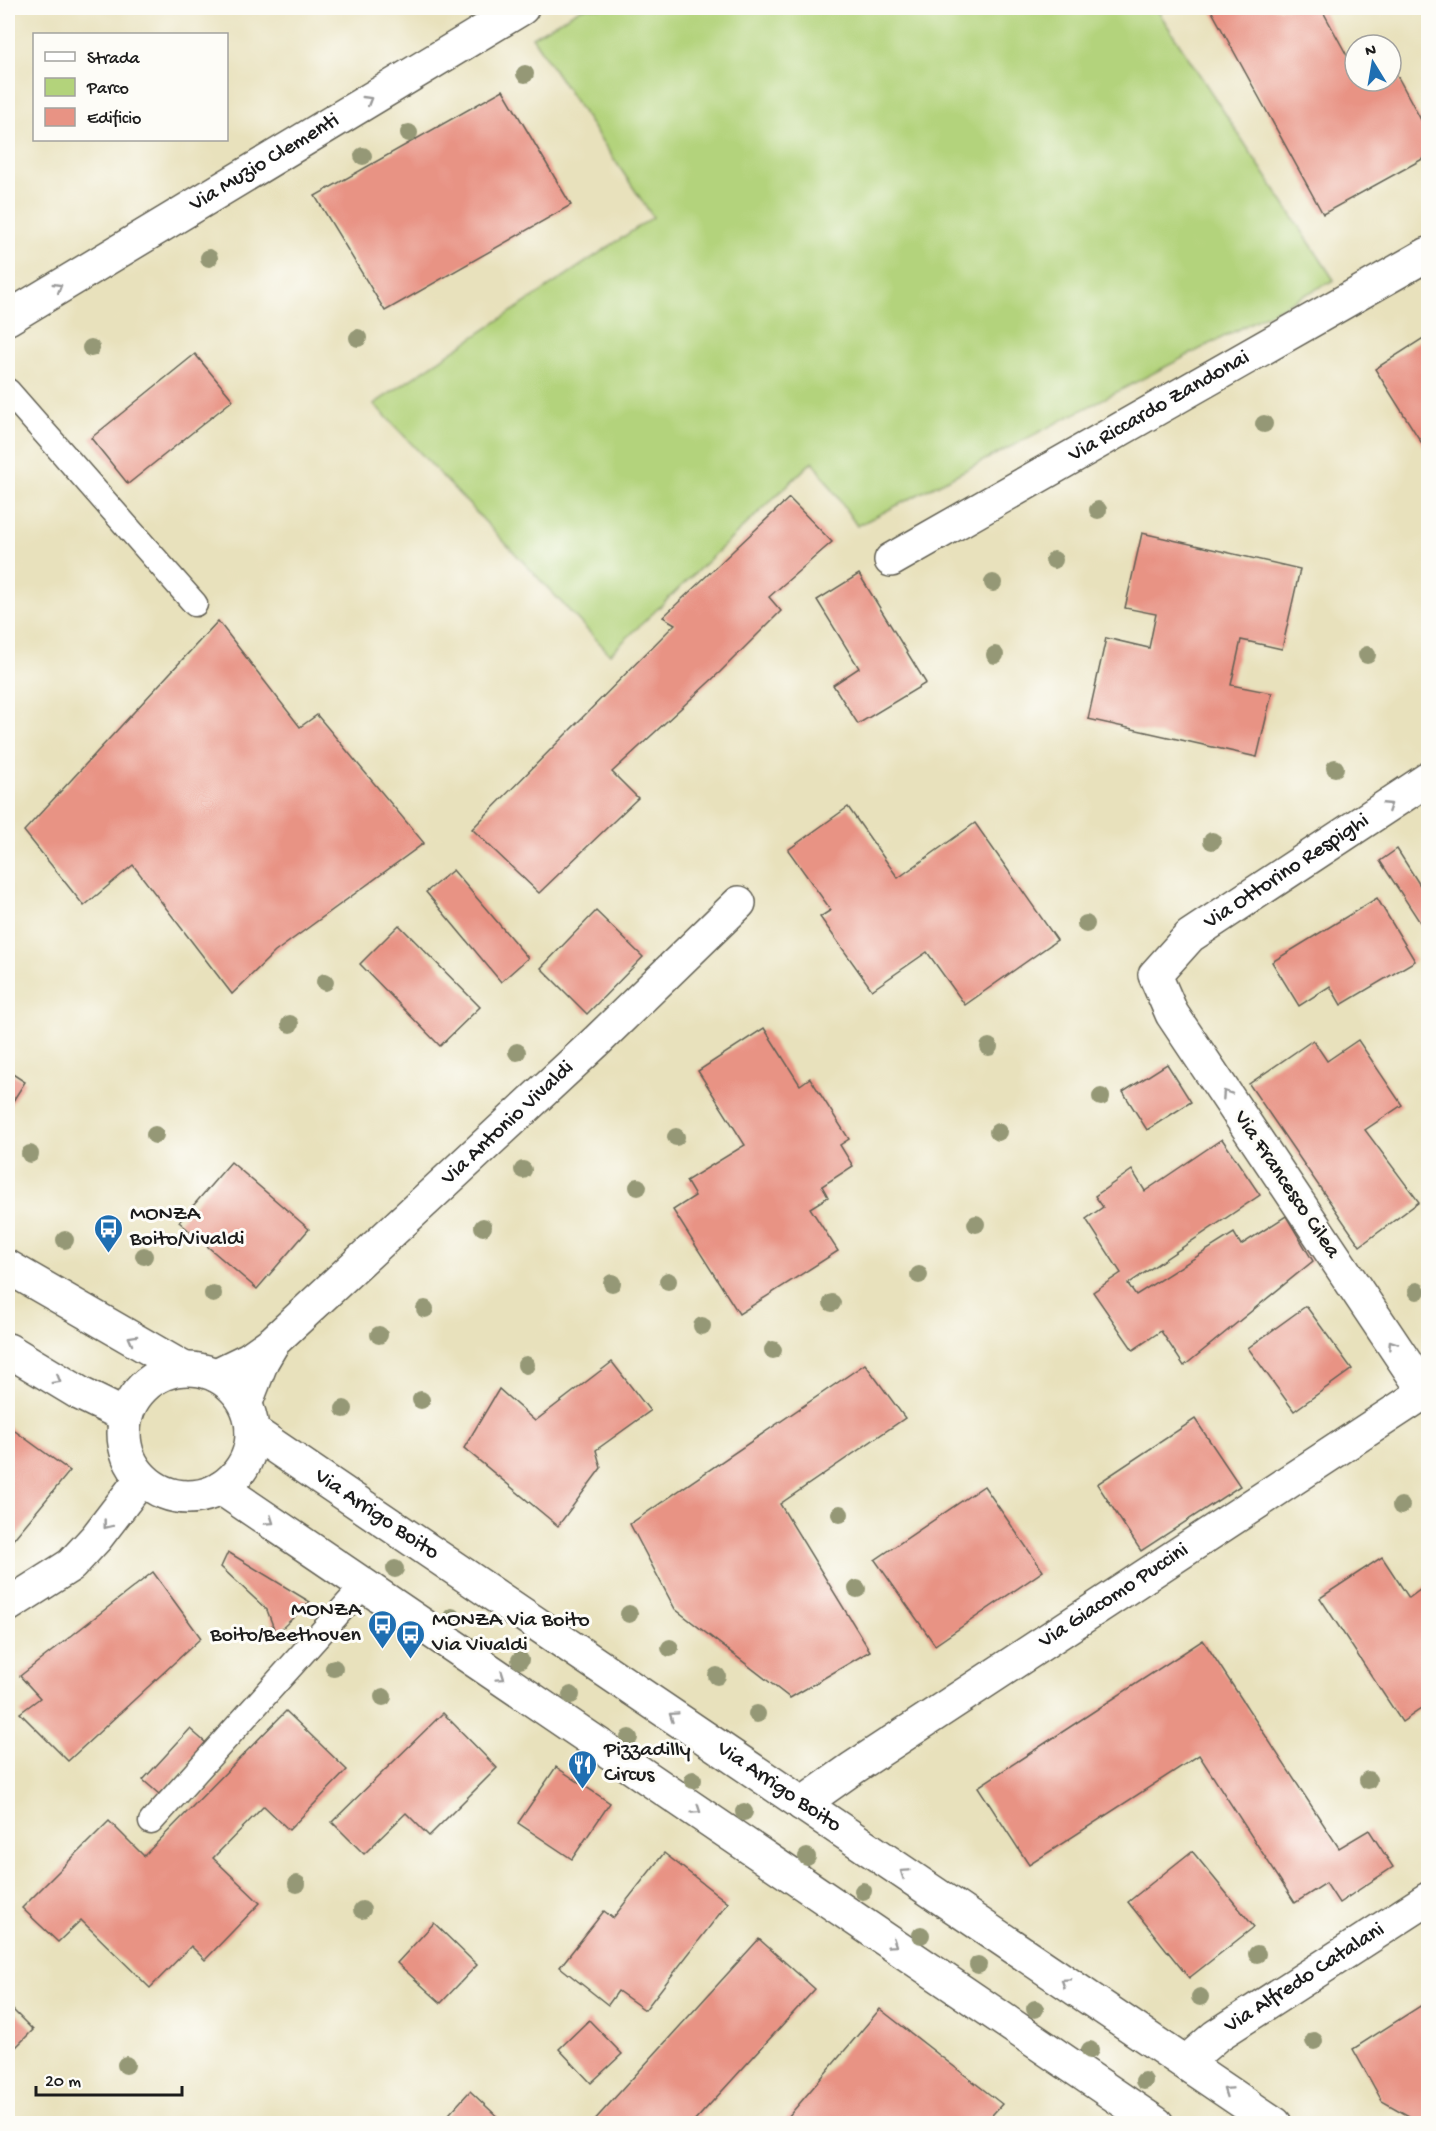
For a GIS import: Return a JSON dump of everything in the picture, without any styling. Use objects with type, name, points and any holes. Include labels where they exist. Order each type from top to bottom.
[{"type":"street","name":"Via Muzio Clementi","points":[[8,318],[522,8]]},
{"type":"street","name":"Via Riccardo Zandonai","points":[[891,560],[1428,254]]},
{"type":"street","name":"Via Ottorino Respighi","points":[[1155,975],[1190,936],[1428,779]]},
{"type":"street","name":"Via Antonio Vivaldi","points":[[216,1375],[233,1368],[273,1342],[598,1040],[739,903]]},
{"type":"street","name":"Via Francesco Cilea","points":[[1155,975],[1172,1014],[1427,1391]]},
{"type":"street","points":[[8,1267],[183,1368]]},
{"type":"street","name":"Via Antonio Vivaldi","points":[[249,1416],[262,1361],[273,1342]]},
{"type":"street","points":[[8,1350],[81,1394],[126,1416]]},
{"type":"street","points":[[183,1368],[205,1370],[216,1375],[226,1379],[249,1416],[249,1455],[239,1474],[221,1488],[208,1494],[185,1497],[161,1491],[142,1478],[132,1465],[125,1438],[126,1416],[145,1384],[164,1372],[183,1368]]},
{"type":"street","name":"Via Giacomo Puccini","points":[[802,1804],[853,1768],[1427,1391]]},
{"type":"street","name":"Via Arrigo Boito","points":[[249,1416],[802,1804],[1275,2124]]},
{"type":"street","points":[[8,1605],[71,1564],[96,1538],[142,1478]]},
{"type":"street","points":[[221,1488],[1157,2124]]},
{"type":"street","name":"Via Alfredo Catalani","points":[[1185,2063],[1216,2037],[1428,1899]]},
{"type":"lane","points":[[8,391],[195,604]]},
{"type":"lane","points":[[151,1822],[364,1585]]},
{"type":"green space","points":[[582,8],[1156,8],[1334,280],[857,526],[813,461],[610,654],[374,404],[653,217],[532,37]]},
{"type":"building","points":[[1210,8],[1321,8],[1343,48],[1343,93],[1403,93],[1403,86],[1428,133],[1428,156],[1323,214]]},
{"type":"building","points":[[503,90],[571,205],[385,311],[315,196]]},
{"type":"building","points":[[1428,335],[1428,453],[1375,369]]},
{"type":"building","points":[[195,354],[233,400],[128,484],[91,438]]},
{"type":"building","points":[[789,498],[832,542],[769,597],[781,611],[720,672],[612,772],[638,798],[539,893],[472,829],[675,624],[663,617]]},
{"type":"building","points":[[1142,533],[1300,569],[1282,649],[1241,640],[1231,685],[1272,693],[1257,757],[1088,719],[1106,638],[1149,648],[1156,614],[1125,608]]},
{"type":"building","points":[[859,574],[926,683],[858,724],[833,685],[859,668],[817,600]]},
{"type":"building","points":[[218,621],[300,727],[317,715],[424,843],[275,952],[232,994],[133,865],[84,906],[24,831]]},
{"type":"building","points":[[848,807],[898,878],[975,823],[1057,940],[965,1005],[927,952],[872,990],[820,917],[831,910],[788,850]]},
{"type":"building","points":[[1397,849],[1428,898],[1428,923],[1423,927],[1380,861]]},
{"type":"building","points":[[453,870],[528,958],[501,982],[426,892]]},
{"type":"building","points":[[1377,898],[1415,961],[1341,1005],[1330,986],[1299,1006],[1272,962]]},
{"type":"building","points":[[596,911],[643,957],[587,1014],[541,968]]},
{"type":"building","points":[[399,925],[480,1007],[440,1046],[360,964]]},
{"type":"building","points":[[764,1028],[800,1085],[810,1078],[849,1139],[840,1145],[853,1166],[822,1186],[828,1197],[810,1208],[838,1251],[739,1314],[673,1210],[695,1196],[686,1181],[745,1145],[698,1071]]},
{"type":"building","points":[[1313,1040],[1327,1061],[1358,1040],[1402,1105],[1365,1130],[1419,1202],[1360,1246],[1249,1084]]},
{"type":"building","points":[[1167,1064],[1191,1102],[1147,1130],[1123,1092]]},
{"type":"building","points":[[8,1071],[25,1082],[8,1109]]},
{"type":"building","points":[[1222,1139],[1260,1195],[1128,1284],[1136,1295],[1234,1233],[1241,1245],[1286,1216],[1313,1261],[1184,1366],[1161,1331],[1133,1350],[1093,1292],[1121,1273],[1086,1219],[1103,1207],[1095,1196],[1132,1170],[1145,1191]]},
{"type":"building","points":[[231,1162],[309,1229],[257,1289],[179,1222]]},
{"type":"building","points":[[1306,1306],[1352,1369],[1294,1411],[1248,1348]]},
{"type":"building","points":[[612,1362],[650,1411],[596,1450],[601,1468],[558,1526],[464,1448],[499,1389],[535,1421]]},
{"type":"building","points":[[865,1364],[905,1418],[780,1504],[870,1651],[790,1698],[675,1609],[630,1524]]},
{"type":"building","points":[[1195,1419],[1240,1486],[1141,1551],[1097,1484]]},
{"type":"building","points":[[8,1426],[70,1471],[12,1541],[8,1537]]},
{"type":"building","points":[[984,1486],[1043,1571],[935,1645],[875,1560]]},
{"type":"building","points":[[228,1552],[310,1602],[276,1634],[267,1610],[221,1567]]},
{"type":"building","points":[[1382,1557],[1409,1598],[1428,1584],[1428,1704],[1402,1722],[1320,1598]]},
{"type":"building","points":[[153,1572],[201,1638],[68,1761],[20,1713],[40,1698],[20,1676]]},
{"type":"building","points":[[1203,1640],[1339,1848],[1369,1830],[1393,1867],[1339,1903],[1326,1883],[1295,1903],[1199,1755],[1029,1865],[978,1787]]},
{"type":"building","points":[[286,1711],[347,1770],[289,1830],[264,1806],[213,1858],[260,1903],[205,1960],[191,1946],[150,1988],[81,1920],[58,1942],[22,1908],[109,1821],[144,1856]]},
{"type":"building","points":[[443,1713],[497,1768],[429,1836],[406,1813],[364,1854],[332,1822]]},
{"type":"building","points":[[190,1729],[206,1743],[159,1794],[143,1780]]},
{"type":"building","points":[[556,1767],[610,1803],[572,1859],[518,1823]]},
{"type":"building","points":[[1192,1851],[1254,1927],[1189,1978],[1128,1902]]},
{"type":"building","points":[[664,1853],[728,1903],[645,2010],[618,1991],[608,2005],[560,1967],[604,1911],[613,1918]]},
{"type":"building","points":[[434,1923],[477,1965],[441,2003],[397,1963]]},
{"type":"building","points":[[759,1939],[815,1989],[692,2124],[591,2124]]},
{"type":"building","points":[[1428,2001],[1428,2124],[1423,2124],[1382,2101],[1353,2049]]},
{"type":"building","points":[[8,2005],[33,2030],[8,2055]]},
{"type":"building","points":[[880,2009],[1002,2104],[984,2124],[893,2124],[888,2119],[885,2124],[782,2124]]},
{"type":"building","points":[[589,2020],[622,2054],[591,2083],[559,2049]]},
{"type":"building","points":[[470,2091],[505,2124],[440,2124]]},
{"type":"place","name":"MONZA Boito/Vivaldi","points":[[109,1254]]},
{"type":"place","name":"MONZA Boito/Beethoven","points":[[382,1650]]},
{"type":"place","name":"MONZA Via Boito Via Vivaldi","points":[[411,1660]]},
{"type":"place","name":"Pizzadilly Circus","points":[[583,1790]]}]
